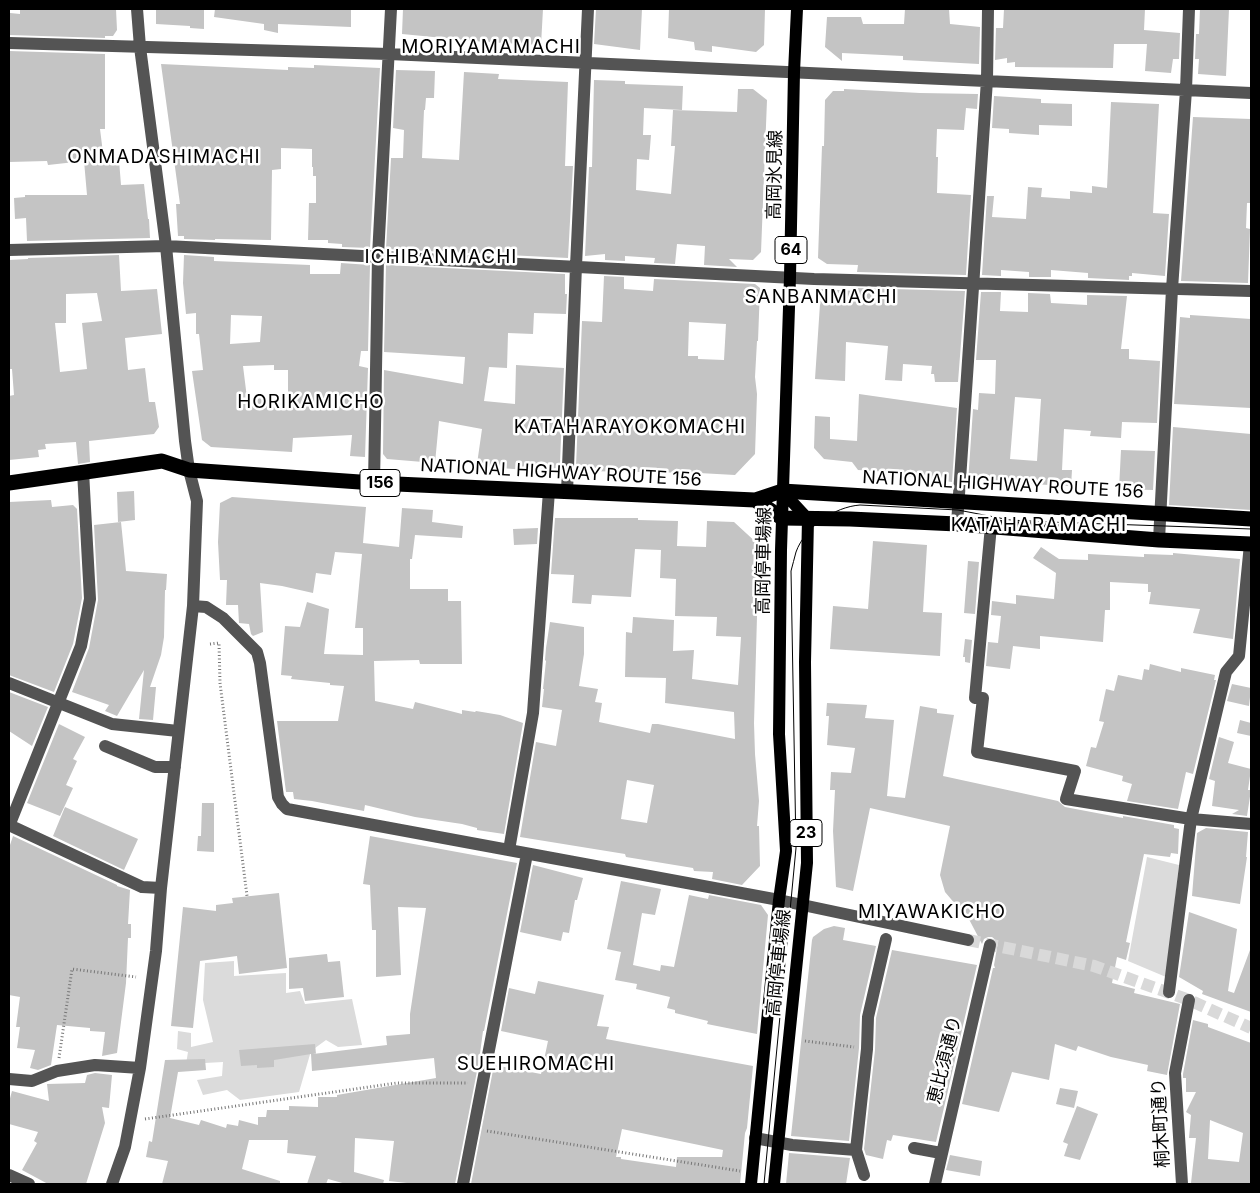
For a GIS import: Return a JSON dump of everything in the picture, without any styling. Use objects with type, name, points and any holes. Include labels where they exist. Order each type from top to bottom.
[{"type":"highway","name":"NATIONAL HIGHWAY ROUTE 156","points":[[9,483],[162,461],[189,470],[374,483],[755,500],[782,491],[1161,512],[1251,519]]},
{"type":"highway","points":[[755,500],[782,518],[956,524],[1159,540],[1251,544]]},
{"type":"main road","name":"高岡氷見線","points":[[782,491],[797,9]]},
{"type":"main road","name":"高岡停車場線","points":[[752,1179],[779,900],[786,850],[779,734],[782,491]]},
{"type":"main road","name":"高岡停車場線","points":[[774,1184],[807,863],[805,662],[808,519],[782,491]]},
{"type":"street","points":[[112,1184],[125,1147],[140,1068],[156,951],[161,888],[193,606],[197,501],[189,470],[184,432],[166,246],[140,47],[137,9]]},
{"type":"street","points":[[374,483],[378,256],[391,9]]},
{"type":"street","points":[[567,492],[588,9]]},
{"type":"street","points":[[956,524],[988,80],[988,9]]},
{"type":"street","points":[[1159,540],[1172,289],[1186,90],[1189,9]]},
{"type":"street","points":[[9,44],[389,54],[1251,93]]},
{"type":"street","points":[[9,250],[166,246],[790,277],[1251,291]]},
{"type":"street","points":[[83,471],[90,600],[80,646],[9,825],[142,887],[161,888]]},
{"type":"street","points":[[509,850],[533,713],[549,491]]},
{"type":"street","points":[[991,526],[975,698],[983,698],[977,752],[1075,771],[1066,799],[1191,818],[1251,824]]},
{"type":"street","points":[[1169,992],[1191,818],[1226,672],[1239,656],[1251,544]]},
{"type":"street","points":[[193,606],[206,607],[224,618],[257,652],[278,796],[282,804],[287,808],[779,900],[968,940]]},
{"type":"street","points":[[9,683],[112,724],[178,731]]},
{"type":"street","points":[[105,746],[155,767],[174,767]]},
{"type":"street","points":[[463,1184],[527,854]]},
{"type":"street","points":[[864,1175],[856,1150],[868,1017],[886,939]]},
{"type":"street","name":"恵比須通り","points":[[935,1184],[990,945]]},
{"type":"street","name":"桐木町通り","points":[[1182,1184],[1175,1073],[1189,1000]]},
{"type":"street","points":[[9,1079],[32,1081],[57,1070],[95,1065],[140,1068]]},
{"type":"street","points":[[756,1138],[856,1150]]},
{"type":"street","points":[[914,1148],[941,1153]]},
{"type":"street","points":[[9,1174],[29,1184]]},
{"type":"path","points":[[210,644],[219,643],[220,683],[247,896]]},
{"type":"path","points":[[57,1070],[72,969],[136,977]]},
{"type":"path","points":[[805,1041],[866,1049]]},
{"type":"path","points":[[129,1122],[397,1083],[482,1083]]},
{"type":"path","points":[[474,1129],[752,1179]]},
{"type":"shaded area","points":[[1147,857],[1179,865],[1166,977],[1128,961]]},
{"type":"shaded area","points":[[234,961],[234,976],[286,973],[286,993],[300,991],[305,1004],[352,999],[362,1045],[338,1047],[326,1040],[311,1051],[299,1092],[240,1100],[227,1090],[203,1095],[197,1080],[222,1076],[223,1062],[186,1064],[188,1052],[177,1049],[178,1031],[191,1033],[191,1047],[213,1042],[203,1000],[205,963]]},
{"type":"building","points":[[20,9],[116,9],[117,30],[113,36],[105,36],[105,38],[9,35],[10,13],[20,14]]},
{"type":"building","points":[[156,9],[204,9],[204,29],[190,28],[190,26],[156,24]]},
{"type":"building","points":[[215,9],[351,9],[351,27],[278,24],[278,33],[264,30],[264,24],[214,17]]},
{"type":"building","points":[[403,9],[543,9],[541,45],[402,34]]},
{"type":"building","points":[[596,9],[642,9],[640,50],[594,44]]},
{"type":"building","points":[[669,9],[765,9],[764,45],[756,52],[712,46],[712,52],[695,50],[694,42],[668,38]]},
{"type":"building","points":[[905,9],[949,9],[950,24],[980,27],[979,64],[903,60],[903,56],[842,53],[842,61],[825,47],[827,17],[861,17],[863,24],[904,24]]},
{"type":"building","points":[[1004,9],[1145,9],[1144,30],[1180,33],[1179,59],[1173,59],[1171,73],[1145,71],[1147,44],[1114,44],[1113,68],[1015,67],[1015,62],[1007,63],[1007,58],[995,60],[996,28],[1003,28]]},
{"type":"building","points":[[1200,9],[1229,9],[1226,76],[1198,74],[1199,59],[1195,59]]},
{"type":"building","points":[[9,51],[105,54],[105,129],[100,129],[104,161],[119,160],[121,185],[144,184],[150,238],[27,241],[26,218],[15,219],[14,198],[25,197],[25,195],[87,195],[84,161],[48,165],[47,161],[9,162]]},
{"type":"building","points":[[161,64],[288,70],[288,67],[314,68],[314,65],[380,68],[370,248],[342,247],[342,244],[328,243],[328,240],[308,240],[309,203],[316,203],[316,176],[313,176],[312,149],[281,148],[281,169],[272,170],[271,240],[184,239],[184,236],[178,236],[176,204],[180,204]]},
{"type":"building","points":[[396,70],[435,71],[434,98],[426,98],[424,110],[422,158],[459,160],[464,72],[499,74],[498,79],[568,82],[565,166],[573,166],[568,258],[386,249],[391,158],[403,158],[404,130],[393,128]]},
{"type":"building","points":[[594,80],[625,81],[625,84],[683,86],[682,110],[644,108],[643,135],[651,135],[649,160],[637,159],[636,190],[671,194],[675,146],[671,146],[673,110],[737,112],[738,89],[753,89],[767,100],[761,252],[753,260],[729,259],[737,267],[704,265],[705,246],[677,244],[675,264],[654,263],[655,258],[625,256],[625,261],[605,260],[605,254],[585,256],[589,167],[592,167]]},
{"type":"building","points":[[844,89],[978,94],[977,109],[966,108],[964,130],[937,129],[937,193],[971,195],[966,275],[857,272],[858,265],[827,264],[818,258],[825,100],[833,91],[844,91]]},
{"type":"building","points":[[994,96],[1041,99],[1041,103],[1072,104],[1072,126],[1039,125],[1039,135],[1009,133],[1009,129],[992,128]]},
{"type":"building","points":[[1111,102],[1159,104],[1153,213],[1169,214],[1165,276],[1132,273],[1132,276],[1129,276],[1129,280],[1088,278],[1088,273],[1051,270],[1051,277],[1029,277],[1029,272],[1001,270],[1001,276],[982,275],[987,196],[994,196],[992,217],[1026,219],[1028,187],[1042,188],[1041,197],[1070,199],[1070,191],[1092,193],[1092,186],[1107,188]]},
{"type":"building","points":[[1193,117],[1251,119],[1251,203],[1247,203],[1246,228],[1250,229],[1248,283],[1181,281]]},
{"type":"building","points":[[119,255],[121,291],[157,289],[162,334],[125,338],[128,370],[145,368],[149,402],[155,402],[159,427],[154,434],[89,441],[90,462],[78,464],[76,442],[45,444],[46,449],[38,450],[39,457],[9,460],[9,396],[14,395],[12,369],[9,369],[9,260]],"holes":[[[97,293],[102,321],[82,323],[87,369],[60,372],[55,323],[66,323],[66,294]]]},
{"type":"building","points":[[184,255],[214,257],[214,261],[310,265],[310,274],[340,274],[341,263],[370,265],[368,351],[361,351],[359,366],[368,368],[365,457],[350,456],[352,435],[293,438],[292,452],[211,447],[202,440],[192,371],[203,370],[199,334],[196,334],[196,313],[186,314],[183,283]],"holes":[[[231,315],[262,316],[260,342],[230,344]],[[274,365],[274,370],[288,370],[288,404],[263,403],[262,398],[247,398],[243,366]]]},
{"type":"building","points":[[386,265],[565,274],[566,314],[534,313],[533,334],[508,333],[507,368],[489,367],[484,401],[515,404],[516,365],[564,368],[560,463],[555,469],[526,470],[488,467],[477,464],[482,429],[439,421],[435,463],[387,459],[383,454],[384,370],[463,384],[465,357],[384,352]]},
{"type":"building","points":[[604,276],[624,277],[624,289],[653,291],[654,279],[755,284],[760,288],[755,377],[757,394],[755,454],[735,475],[582,471],[576,466],[582,321],[602,322]],"holes":[[[689,322],[726,324],[724,360],[698,359],[698,356],[688,356]]]},
{"type":"building","points":[[856,288],[965,291],[958,382],[935,382],[934,374],[931,374],[932,366],[903,364],[902,381],[885,380],[888,346],[846,342],[845,381],[815,379],[821,289],[856,291]]},
{"type":"building","points":[[981,292],[1001,292],[1000,311],[1028,312],[1028,293],[1050,294],[1051,303],[1087,305],[1087,295],[1127,296],[1121,349],[1129,349],[1129,359],[1160,361],[1157,423],[1122,422],[1121,438],[1090,436],[1091,431],[1064,429],[1062,470],[1072,470],[1071,486],[1009,483],[1008,486],[968,483],[973,409],[978,410],[979,393],[995,394],[996,360],[976,360]],"holes":[[[1015,397],[1041,399],[1037,461],[1010,459]]]},
{"type":"building","points":[[1190,315],[1251,319],[1251,408],[1174,404],[1180,317],[1190,318]]},
{"type":"building","points":[[859,394],[957,408],[952,482],[905,476],[905,473],[858,470],[852,462],[824,459],[814,448],[815,416],[830,417],[830,439],[857,441]]},
{"type":"building","points":[[1173,427],[1251,434],[1251,510],[1169,505]]},
{"type":"building","points":[[1121,450],[1155,451],[1153,490],[1119,489]]},
{"type":"building","points":[[134,491],[135,520],[118,522],[117,492]]},
{"type":"building","points":[[232,497],[366,507],[363,543],[399,547],[402,508],[433,510],[432,522],[463,526],[462,538],[415,535],[412,559],[410,559],[410,589],[448,589],[448,601],[461,601],[462,664],[420,664],[419,660],[374,661],[375,701],[413,709],[415,702],[462,714],[462,710],[476,711],[500,715],[523,723],[504,834],[477,830],[477,828],[462,824],[415,817],[365,805],[364,811],[294,799],[293,792],[286,792],[277,721],[338,721],[344,686],[291,679],[292,676],[281,675],[285,626],[300,627],[307,602],[329,609],[324,654],[363,655],[363,628],[355,628],[362,554],[335,552],[331,575],[316,573],[313,593],[260,583],[263,632],[253,636],[249,624],[239,623],[238,605],[226,605],[227,580],[220,580],[218,542],[220,503]]},
{"type":"building","points":[[51,500],[52,507],[73,505],[77,509],[82,598],[73,644],[54,692],[9,675],[9,502]]},
{"type":"building","points":[[555,518],[638,518],[638,520],[678,521],[677,546],[706,547],[707,521],[734,522],[759,545],[754,723],[759,801],[757,826],[759,826],[760,866],[742,885],[712,879],[713,872],[694,871],[693,868],[626,857],[625,854],[520,837],[536,742],[556,746],[562,710],[542,707],[546,648],[550,622],[584,627],[584,654],[579,686],[598,689],[595,702],[602,703],[599,722],[650,733],[652,724],[658,724],[735,739],[734,712],[665,703],[666,678],[625,677],[626,632],[632,633],[633,617],[674,620],[673,651],[694,650],[692,679],[738,685],[741,637],[716,636],[717,617],[675,616],[676,579],[660,578],[661,550],[635,549],[631,597],[592,595],[591,604],[572,603],[574,575],[551,574]],"holes":[[[627,780],[654,785],[647,823],[621,819]]]},
{"type":"building","points":[[121,522],[126,571],[167,574],[164,637],[161,655],[150,687],[156,687],[153,720],[139,719],[144,670],[117,716],[105,711],[109,705],[72,692],[89,648],[98,600],[94,525]]},
{"type":"building","points":[[538,528],[537,544],[514,545],[513,529]]},
{"type":"building","points":[[873,541],[927,545],[923,612],[942,613],[940,656],[830,649],[833,606],[868,609]]},
{"type":"building","points":[[1041,547],[1059,559],[1088,560],[1088,554],[1144,557],[1144,554],[1173,555],[1173,553],[1240,559],[1233,639],[1193,633],[1200,609],[1149,604],[1151,592],[1148,592],[1148,584],[1110,582],[1110,610],[1105,610],[1103,642],[1040,636],[1040,649],[1013,646],[1010,669],[986,666],[988,642],[998,643],[1001,616],[991,615],[992,601],[1016,604],[1016,595],[1054,599],[1056,573],[1033,558]]},
{"type":"building","points":[[968,561],[979,562],[975,614],[964,613]]},
{"type":"building","points":[[965,639],[972,640],[970,663],[965,662],[965,657],[963,657]]},
{"type":"building","points":[[1150,664],[1181,672],[1181,668],[1215,675],[1214,680],[1216,680],[1193,774],[1186,772],[1178,809],[1127,801],[1132,784],[1122,781],[1123,776],[1086,766],[1091,747],[1096,748],[1104,722],[1099,721],[1106,689],[1114,691],[1118,675],[1142,680],[1144,669],[1149,670]]},
{"type":"building","points":[[1232,684],[1251,688],[1249,706],[1227,701]]},
{"type":"building","points":[[9,692],[48,707],[32,746],[9,731]]},
{"type":"building","points":[[827,703],[867,705],[865,718],[894,720],[887,796],[905,798],[920,706],[937,709],[937,713],[954,715],[943,776],[1058,801],[1065,807],[1174,825],[1174,828],[1179,829],[1178,854],[1171,853],[1170,857],[1144,854],[1126,942],[1130,943],[1126,960],[1117,957],[1112,983],[1135,989],[1134,993],[1180,1004],[1167,1075],[1147,1071],[1148,1065],[1111,1057],[1078,1046],[1076,1051],[1055,1044],[1049,1080],[1012,1072],[999,1112],[962,1104],[993,968],[995,968],[998,942],[992,937],[988,937],[984,939],[982,944],[962,906],[956,905],[945,892],[940,875],[950,826],[870,808],[853,891],[836,887],[833,831],[835,790],[830,790],[831,772],[851,773],[855,748],[827,745],[829,716],[826,716]]},
{"type":"building","points":[[1240,720],[1251,723],[1251,736],[1237,733]]},
{"type":"building","points":[[59,724],[85,737],[73,759],[77,761],[66,785],[73,788],[60,816],[27,803]]},
{"type":"building","points":[[1219,737],[1234,742],[1228,763],[1251,769],[1248,790],[1251,790],[1247,816],[1232,814],[1239,810],[1212,806],[1215,781],[1209,779]]},
{"type":"building","points":[[202,803],[214,803],[214,852],[197,851],[198,836],[201,836]]},
{"type":"building","points":[[65,807],[138,839],[124,870],[53,836]]},
{"type":"building","points":[[1206,828],[1248,832],[1247,857],[1240,904],[1192,896],[1197,833]]},
{"type":"building","points":[[13,836],[117,886],[130,890],[128,924],[131,924],[131,938],[128,938],[126,983],[117,1053],[102,1056],[105,1032],[90,1031],[90,1028],[57,1025],[51,1065],[38,1070],[30,1068],[35,1050],[17,1048],[20,1027],[16,1027],[20,997],[9,995],[9,848]]},
{"type":"building","points":[[370,836],[517,863],[483,1031],[455,1184],[416,1184],[389,1181],[394,1141],[355,1138],[354,1172],[384,1180],[383,1184],[346,1184],[328,1179],[326,1184],[307,1184],[316,1156],[287,1153],[288,1140],[249,1140],[242,1169],[280,1181],[280,1184],[162,1184],[168,1161],[146,1157],[149,1141],[152,1142],[165,1060],[205,1059],[206,1070],[178,1072],[170,1118],[199,1125],[201,1120],[226,1128],[227,1124],[238,1126],[239,1120],[258,1125],[258,1117],[266,1117],[267,1110],[289,1110],[289,1106],[318,1107],[318,1097],[337,1097],[337,1095],[436,1078],[434,1058],[312,1071],[311,1054],[274,1060],[274,1067],[257,1068],[257,1065],[241,1066],[239,1050],[315,1044],[316,1054],[387,1045],[386,1036],[410,1034],[410,1014],[426,908],[398,907],[401,975],[376,977],[376,930],[372,930],[370,885],[363,884]]},
{"type":"building","points":[[533,865],[583,878],[577,900],[575,900],[569,933],[563,932],[561,941],[520,932]]},
{"type":"building","points":[[621,881],[661,889],[655,915],[642,913],[633,965],[660,971],[661,965],[674,967],[689,895],[708,899],[709,895],[761,905],[768,915],[757,1034],[707,1024],[708,1021],[675,1013],[675,1010],[667,1008],[670,997],[636,989],[637,984],[615,980],[621,952],[607,949]]},
{"type":"building","points":[[279,893],[287,968],[239,974],[237,956],[200,961],[193,1028],[171,1026],[183,907],[216,911],[216,905],[233,903],[232,898]]},
{"type":"building","points":[[1189,912],[1237,929],[1228,991],[1234,993],[1251,950],[1251,1012],[1202,994],[1203,991],[1179,977]]},
{"type":"building","points":[[834,926],[845,928],[843,940],[876,946],[860,1015],[859,1048],[849,1141],[791,1136],[812,940],[813,937],[824,929]]},
{"type":"building","points":[[892,950],[977,965],[936,1142],[893,1135],[891,1141],[887,1140],[883,1159],[866,1155],[864,1149],[875,1050],[876,1018]]},
{"type":"building","points":[[327,954],[328,962],[340,961],[344,997],[305,1001],[303,988],[289,989],[289,958]]},
{"type":"building","points":[[538,981],[604,995],[597,1026],[609,1027],[606,1039],[753,1066],[740,1184],[471,1184],[494,1065],[541,1074],[548,1041],[501,1031],[509,988],[535,994]],"holes":[[[622,1129],[723,1150],[722,1157],[677,1157],[676,1167],[616,1157]]]},
{"type":"building","points":[[1193,1020],[1208,1024],[1208,1027],[1251,1043],[1251,1184],[1191,1183],[1196,1138],[1189,1138],[1191,1115],[1186,1112],[1196,1092],[1186,1092],[1186,1078],[1183,1078]],"holes":[[[1210,1120],[1243,1133],[1239,1162],[1208,1159]]]},
{"type":"building","points":[[95,1073],[112,1075],[109,1108],[102,1107],[105,1123],[86,1184],[48,1184],[22,1170],[37,1143],[34,1141],[38,1132],[9,1124],[9,1102],[12,1091],[49,1101],[47,1084],[85,1083],[87,1075]]},
{"type":"building","points":[[1060,1088],[1078,1091],[1074,1108],[1056,1104]]},
{"type":"building","points":[[1077,1106],[1098,1114],[1080,1160],[1064,1156],[1068,1144],[1063,1142]]},
{"type":"building","points":[[789,1153],[850,1158],[846,1184],[786,1184]]},
{"type":"building","points":[[950,1155],[982,1161],[980,1176],[946,1170]]},
{"type":"tunnel","points":[[968,940],[1094,966],[1189,1000],[1251,1028]]},
{"type":"tram line","points":[[764,1184],[796,848],[791,571],[796,552],[806,534],[831,514],[860,505],[958,510],[1010,520],[1251,529]]},
{"type":"district","name":"MORIYAMAMACHI","points":[[491,47]]},
{"type":"district","name":"ONMADASHIMACHI","points":[[164,157]]},
{"type":"district","name":"ICHIBANMACHI","points":[[441,257]]},
{"type":"district","name":"SANBANMACHI","points":[[821,297]]},
{"type":"district","name":"HORIKAMICHO","points":[[311,402]]},
{"type":"district","name":"KATAHARAYOKOMACHI","points":[[630,427]]},
{"type":"district","name":"KATAHARAMACHI","points":[[1039,525]]},
{"type":"district","name":"MIYAWAKICHO","points":[[932,912]]},
{"type":"district","name":"SUEHIROMACHI","points":[[536,1064]]}]
